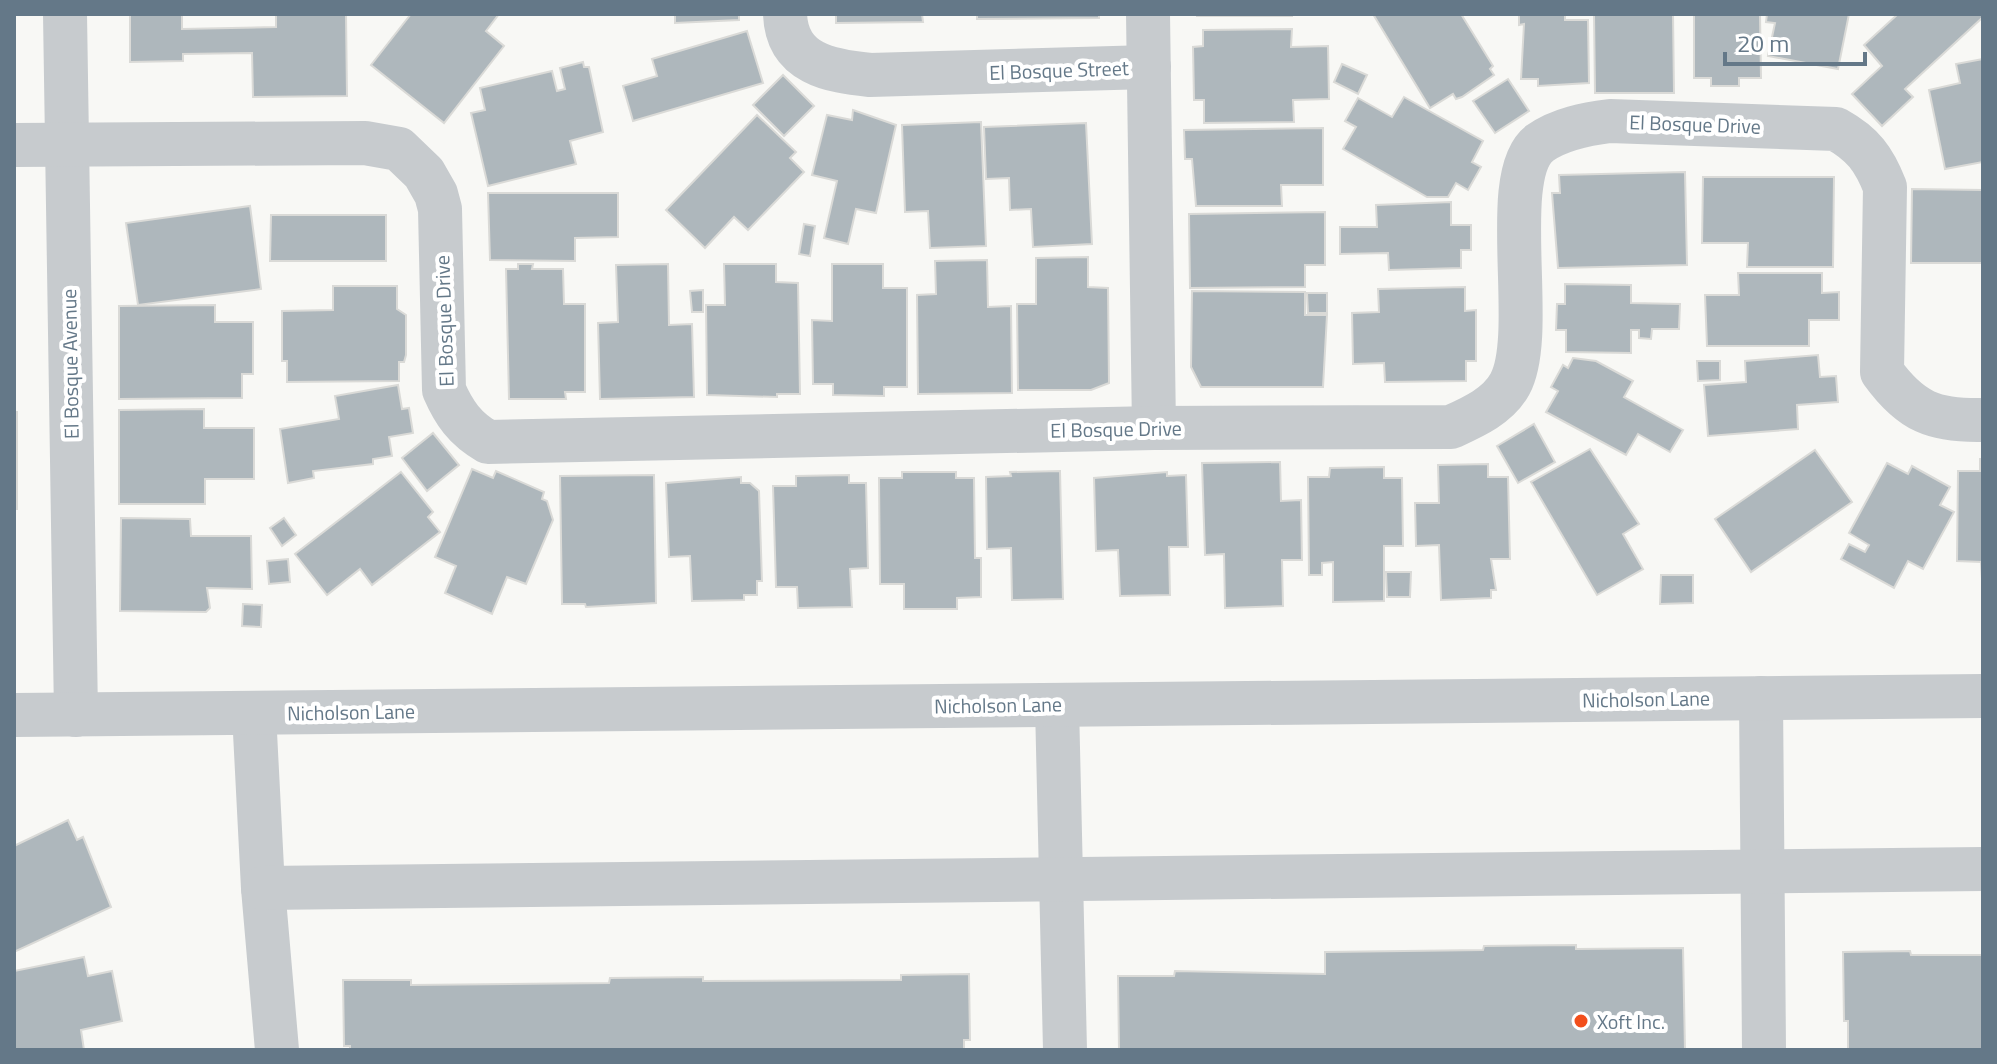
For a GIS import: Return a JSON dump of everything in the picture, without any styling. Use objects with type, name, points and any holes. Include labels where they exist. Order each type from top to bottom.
[{"type":"street","name":"El Bosque Avenue","points":[[65,14],[76,715]]},
{"type":"street","name":"El Bosque Street","points":[[785,14],[794,43],[809,61],[829,71],[870,75],[1149,67],[1154,428]]},
{"type":"street","points":[[1148,14],[1149,67]]},
{"type":"street","name":"El Bosque Drive","points":[[14,145],[365,143],[399,149],[424,173],[440,209],[444,390],[454,414],[473,433],[488,442],[1154,428],[1451,427],[1478,415],[1511,383],[1519,345],[1522,175],[1538,144],[1577,126],[1610,121],[1836,129],[1856,140],[1874,159],[1885,187],[1882,372],[1899,396],[1927,414],[1953,420],[1983,420]]},
{"type":"street","name":"Nicholson Lane","points":[[14,715],[1983,696]]},
{"type":"street","points":[[1761,698],[1764,1050]]},
{"type":"street","points":[[1057,705],[1065,1050]]},
{"type":"street","points":[[254,713],[263,888],[277,1050]]},
{"type":"street","points":[[263,888],[1983,869]]},
{"type":"building","points":[[130,14],[182,14],[182,29],[276,27],[276,14],[346,14],[347,96],[253,97],[252,53],[183,54],[183,61],[130,62]]},
{"type":"building","points":[[411,14],[499,14],[486,31],[504,46],[444,123],[371,65]]},
{"type":"building","points":[[675,14],[739,14],[739,20],[675,23]]},
{"type":"building","points":[[836,14],[922,14],[923,22],[836,23]]},
{"type":"building","points":[[977,14],[1099,14],[1099,18],[977,19]]},
{"type":"building","points":[[1292,14],[1292,16],[1197,16]]},
{"type":"building","points":[[1373,14],[1461,14],[1493,66],[1490,69],[1494,75],[1462,97],[1456,99],[1453,94],[1430,108]]},
{"type":"building","points":[[1519,14],[1565,14],[1565,20],[1588,20],[1589,83],[1538,86],[1538,79],[1521,79],[1524,24],[1519,25]]},
{"type":"building","points":[[1594,14],[1673,14],[1674,93],[1595,93]]},
{"type":"building","points":[[1694,14],[1760,14],[1761,78],[1739,78],[1739,86],[1711,86],[1711,78],[1694,78]]},
{"type":"building","points":[[1767,14],[1849,14],[1838,69],[1768,56],[1775,23],[1766,22]]},
{"type":"building","points":[[1898,14],[1983,14],[1983,17],[1905,89],[1913,97],[1882,126],[1852,94],[1882,66],[1864,45]]},
{"type":"building","points":[[1292,29],[1291,47],[1328,46],[1329,99],[1293,100],[1294,122],[1204,123],[1204,100],[1194,100],[1193,47],[1203,46],[1203,30]]},
{"type":"building","points":[[747,31],[763,83],[633,121],[623,86],[657,76],[652,59]]},
{"type":"building","points":[[1983,59],[1983,162],[1945,169],[1929,90],[1960,83],[1956,64]]},
{"type":"building","points":[[583,62],[584,67],[589,67],[603,132],[570,141],[576,164],[488,186],[471,113],[485,110],[480,88],[552,71],[557,91],[565,89],[560,68]]},
{"type":"building","points":[[1342,64],[1367,75],[1358,94],[1334,82]]},
{"type":"building","points":[[783,75],[814,106],[784,136],[753,105]]},
{"type":"building","points":[[1508,79],[1529,111],[1495,133],[1473,101]]},
{"type":"building","points":[[1404,97],[1483,141],[1472,162],[1481,167],[1468,190],[1456,183],[1448,197],[1427,197],[1343,149],[1356,127],[1345,121],[1358,98],[1392,117]]},
{"type":"building","points":[[853,110],[896,125],[876,213],[856,209],[848,244],[824,238],[837,181],[812,175],[827,115],[852,120]]},
{"type":"building","points":[[757,115],[796,152],[790,158],[804,172],[748,230],[734,217],[705,248],[666,210]]},
{"type":"building","points":[[981,122],[986,246],[930,248],[928,211],[905,212],[902,125]]},
{"type":"building","points":[[1086,123],[1092,244],[1033,247],[1031,209],[1010,210],[1009,178],[986,179],[984,127]]},
{"type":"building","points":[[1323,128],[1323,185],[1281,185],[1282,206],[1196,206],[1192,159],[1185,159],[1184,130]]},
{"type":"building","points":[[1685,172],[1687,265],[1558,268],[1552,193],[1560,193],[1559,175]]},
{"type":"building","points":[[1703,177],[1834,177],[1833,267],[1747,267],[1748,243],[1702,243]]},
{"type":"building","points":[[1912,189],[1983,190],[1983,263],[1911,263]]},
{"type":"building","points":[[488,193],[618,193],[618,237],[575,238],[575,261],[490,260]]},
{"type":"building","points":[[1451,202],[1451,225],[1471,225],[1471,250],[1461,250],[1461,268],[1389,270],[1388,253],[1340,254],[1340,227],[1377,227],[1376,205]]},
{"type":"building","points":[[250,206],[261,289],[138,305],[126,223]]},
{"type":"building","points":[[1325,212],[1325,265],[1305,265],[1305,287],[1190,288],[1189,214]]},
{"type":"building","points":[[271,215],[386,215],[386,261],[270,261]]},
{"type":"building","points":[[804,224],[815,226],[810,256],[799,254]]},
{"type":"building","points":[[1088,257],[1088,287],[1108,288],[1109,383],[1091,390],[1018,390],[1017,304],[1036,304],[1036,258]]},
{"type":"building","points":[[987,260],[988,307],[1011,306],[1012,393],[918,394],[917,295],[936,294],[935,261]]},
{"type":"building","points":[[518,264],[533,264],[532,269],[563,269],[564,304],[585,304],[585,392],[565,392],[566,399],[509,399],[506,269],[518,269]]},
{"type":"building","points":[[668,264],[669,325],[692,324],[694,397],[600,399],[598,323],[618,322],[616,265]]},
{"type":"building","points":[[724,264],[776,264],[776,282],[798,283],[800,394],[777,394],[777,397],[707,395],[706,305],[725,305]]},
{"type":"building","points":[[832,264],[883,264],[883,288],[907,288],[907,387],[884,387],[884,396],[833,395],[833,384],[813,384],[812,320],[832,321]]},
{"type":"building","points":[[1738,273],[1822,273],[1822,293],[1839,292],[1839,320],[1809,320],[1809,346],[1707,346],[1705,295],[1739,295]]},
{"type":"building","points":[[1565,284],[1631,285],[1631,303],[1680,304],[1679,329],[1652,329],[1651,339],[1639,338],[1639,330],[1631,330],[1631,353],[1566,352],[1566,330],[1556,330],[1557,304],[1565,304]]},
{"type":"building","points":[[333,286],[397,286],[397,309],[406,315],[406,355],[404,362],[399,362],[399,381],[287,382],[287,361],[282,361],[282,311],[333,310]]},
{"type":"building","points":[[1465,287],[1465,311],[1476,310],[1476,361],[1466,361],[1466,381],[1385,382],[1384,363],[1353,364],[1352,313],[1379,312],[1378,289]]},
{"type":"building","points":[[703,290],[703,312],[692,312],[690,291]]},
{"type":"building","points":[[1192,291],[1305,292],[1305,315],[1327,315],[1323,387],[1201,387],[1191,367]]},
{"type":"building","points":[[1307,293],[1327,293],[1327,313],[1308,313]]},
{"type":"building","points":[[215,305],[215,322],[253,322],[253,374],[242,374],[242,398],[119,399],[119,306]]},
{"type":"building","points":[[1818,355],[1820,377],[1836,376],[1838,402],[1797,405],[1798,429],[1708,436],[1704,385],[1746,382],[1745,361]]},
{"type":"building","points":[[1573,358],[1596,361],[1633,381],[1624,397],[1683,430],[1670,452],[1638,434],[1626,455],[1546,412],[1558,391],[1551,387],[1563,365],[1568,368]]},
{"type":"building","points":[[1697,361],[1720,361],[1720,380],[1698,381]]},
{"type":"building","points":[[398,385],[402,409],[409,408],[413,433],[389,437],[392,456],[373,459],[373,464],[313,471],[314,478],[288,483],[280,429],[339,419],[335,396]]},
{"type":"building","points":[[204,409],[204,428],[254,428],[254,479],[205,479],[205,504],[119,504],[119,410]]},
{"type":"building","points":[[14,412],[17,412],[17,509],[14,509]]},
{"type":"building","points":[[1534,424],[1555,462],[1518,483],[1497,446]]},
{"type":"building","points":[[433,433],[459,465],[427,491],[402,458]]},
{"type":"building","points":[[1590,449],[1639,524],[1623,534],[1643,569],[1597,595],[1531,482]]},
{"type":"building","points":[[1815,450],[1852,502],[1751,572],[1715,519]]},
{"type":"building","points":[[1980,459],[1983,459],[1983,595],[1981,562],[1957,561],[1958,471],[1980,471]]},
{"type":"building","points":[[1280,462],[1281,501],[1301,500],[1302,560],[1282,560],[1283,606],[1225,608],[1224,554],[1205,555],[1202,463]]},
{"type":"building","points":[[1887,463],[1908,474],[1912,466],[1950,487],[1940,505],[1954,512],[1923,569],[1908,561],[1894,588],[1841,559],[1849,544],[1865,552],[1869,545],[1849,533]]},
{"type":"building","points":[[1488,464],[1488,477],[1508,477],[1510,559],[1491,559],[1496,590],[1491,590],[1491,598],[1441,600],[1439,545],[1416,546],[1415,503],[1439,503],[1438,465]]},
{"type":"building","points":[[1384,467],[1384,478],[1402,478],[1403,546],[1384,546],[1384,601],[1333,602],[1333,562],[1322,563],[1322,575],[1309,575],[1308,477],[1329,477],[1330,468]]},
{"type":"building","points":[[472,469],[493,478],[496,471],[544,492],[542,499],[547,501],[553,520],[526,584],[507,577],[492,614],[445,593],[456,566],[435,557]]},
{"type":"building","points":[[1060,471],[1063,599],[1012,600],[1011,548],[987,549],[986,477],[1011,476],[1010,472]]},
{"type":"building","points":[[401,472],[433,512],[428,517],[440,532],[372,585],[360,569],[327,595],[295,554]]},
{"type":"building","points":[[902,472],[956,472],[956,478],[974,478],[975,558],[981,558],[981,597],[957,598],[957,609],[904,609],[904,584],[880,584],[879,478],[902,478]]},
{"type":"building","points":[[1167,472],[1167,476],[1186,475],[1188,547],[1169,547],[1170,595],[1120,596],[1118,550],[1096,551],[1094,478]]},
{"type":"building","points":[[654,475],[656,603],[586,607],[585,604],[562,604],[560,476]]},
{"type":"building","points":[[849,475],[849,483],[866,483],[868,568],[850,569],[852,607],[798,608],[797,587],[776,587],[773,486],[796,486],[796,476]]},
{"type":"building","points":[[741,477],[741,483],[750,483],[759,491],[762,581],[757,581],[757,595],[744,595],[744,600],[692,601],[690,556],[669,557],[666,483]]},
{"type":"building","points":[[121,518],[190,519],[191,536],[251,536],[252,589],[207,588],[210,608],[206,612],[120,611]]},
{"type":"building","points":[[284,518],[296,535],[282,546],[270,528]]},
{"type":"building","points":[[288,559],[290,582],[269,584],[267,561]]},
{"type":"building","points":[[1386,572],[1411,572],[1410,597],[1387,597]]},
{"type":"building","points":[[1661,575],[1693,575],[1693,603],[1660,604]]},
{"type":"building","points":[[243,604],[262,605],[261,627],[242,626]]},
{"type":"building","points":[[68,820],[77,840],[83,837],[111,907],[14,952],[14,846]]},
{"type":"building","points":[[1576,945],[1576,949],[1683,948],[1685,1050],[1119,1050],[1118,976],[1174,976],[1175,971],[1325,974],[1325,952],[1483,950],[1484,946]]},
{"type":"building","points":[[1910,951],[1911,955],[1983,955],[1983,1050],[1848,1050],[1848,1021],[1844,1021],[1843,952]]},
{"type":"building","points":[[84,957],[88,976],[112,971],[122,1021],[81,1030],[84,1050],[14,1050],[14,971]]},
{"type":"building","points":[[969,974],[970,1040],[964,1040],[964,1050],[350,1050],[350,1046],[344,1046],[343,980],[411,980],[411,985],[609,983],[610,978],[703,977],[703,981],[901,980],[901,975]]},
{"type":"place","name":"Xoft Inc.","points":[[1581,1021]]}]
